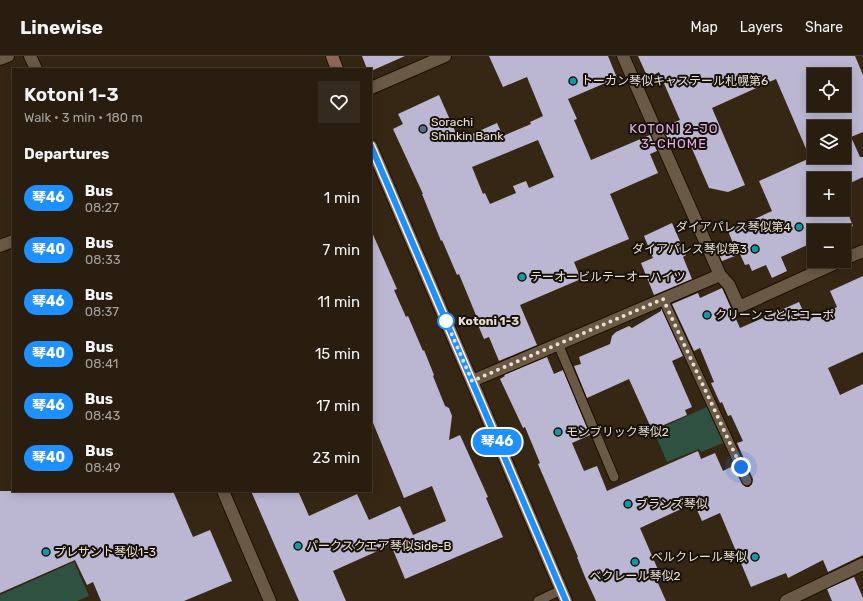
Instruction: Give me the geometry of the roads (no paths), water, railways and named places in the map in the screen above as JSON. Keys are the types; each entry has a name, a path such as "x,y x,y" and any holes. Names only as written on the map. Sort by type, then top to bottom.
{"main road":[{"path":"332,56 338,68"},
{"path":"372,148 564,596"}],"street":[{"path":"0,59 8,56"},
{"path":"30,56 36,68"},
{"path":"372,88 445,56"},
{"path":"623,56 720,275 729,285 739,307 825,268"},
{"path":"0,246 12,241"},
{"path":"851,256 863,251"},
{"path":"472,381 720,275"},
{"path":"223,492 270,601"},
{"path":"786,601 863,564"}],"lane":[{"path":"663,299 747,481"},
{"path":"558,344 614,477"},
{"path":"538,601 564,596"}],"place":[{"name":"トーカン琴似キャステール札幌第6","path":"573,81"},
{"name":"Sorachi Shinkin Bank","path":"423,129"},
{"name":"ダイアパレス琴似第4","path":"799,227"},
{"name":"ダイアパレス琴似第3","path":"755,249"},
{"name":"テーオービルテーオーハイツ","path":"522,277"},
{"name":"クリーンことにコーポ","path":"707,315"},
{"name":"Kotoni 1-3","path":"446,321"},
{"name":"モンブリック琴似2","path":"558,432"},
{"name":"ブランズ琴似","path":"628,504"},
{"name":"パークスクエア琴似Side-B","path":"298,546"},
{"name":"プレサント琴似1-3","path":"46,552"},
{"name":"ベルクレール琴似","path":"755,557"},
{"name":"ベクレール琴似2","path":"635,562"}],"district":[{"name":"KOTONI 2-JO 3-CHOME","path":"674,136"}]}
